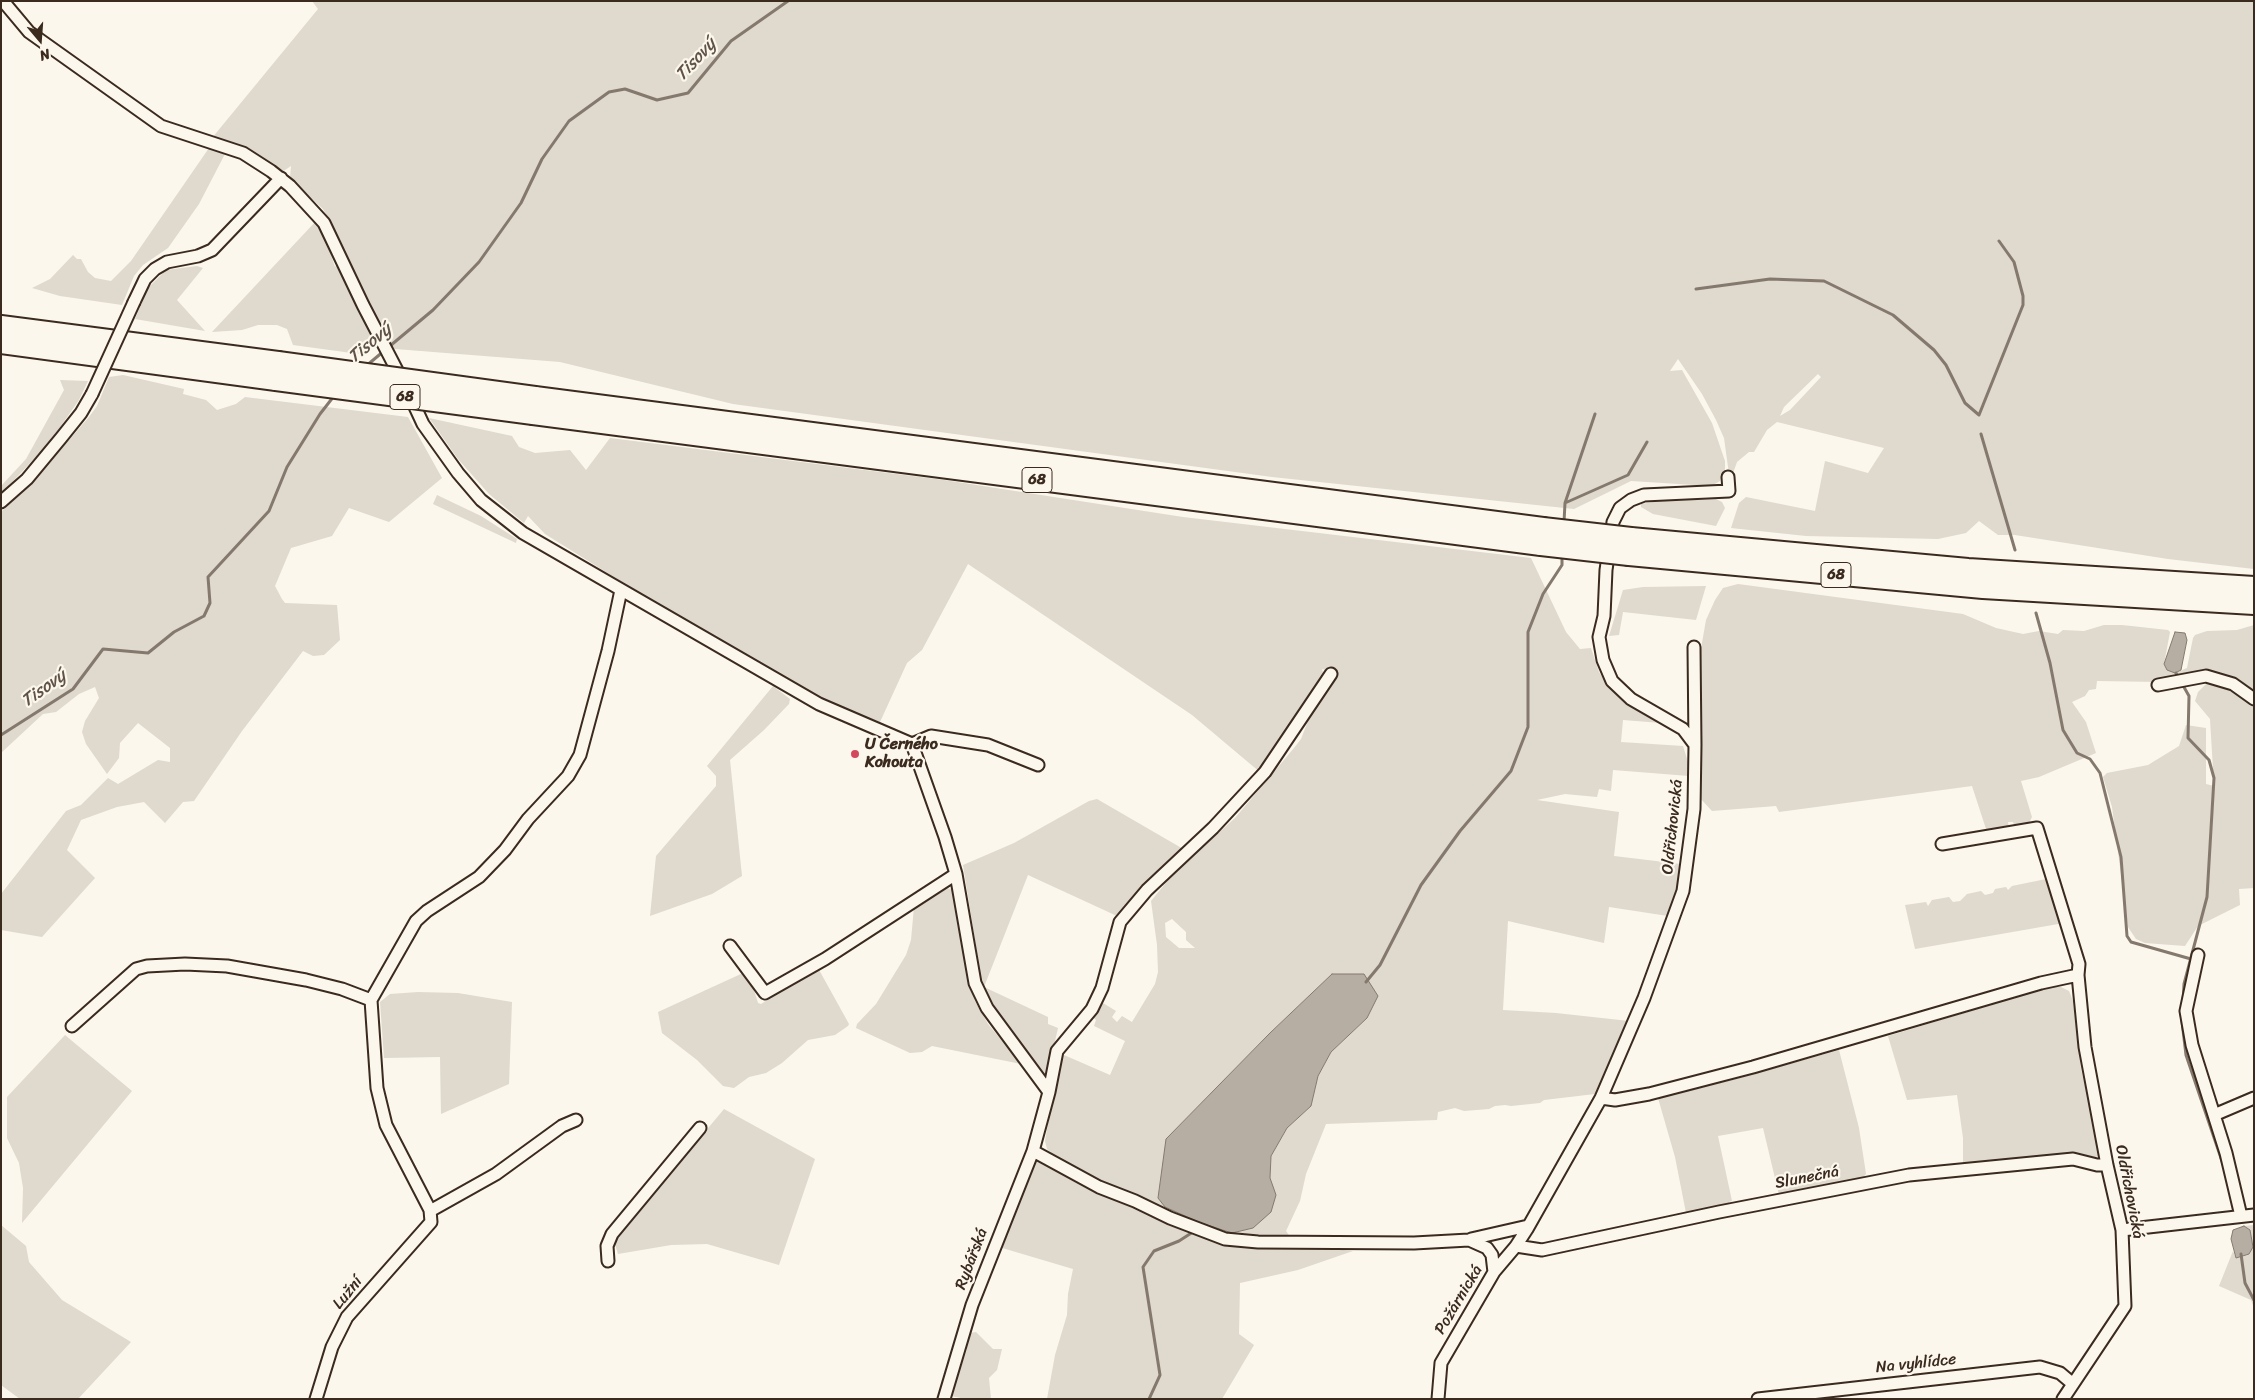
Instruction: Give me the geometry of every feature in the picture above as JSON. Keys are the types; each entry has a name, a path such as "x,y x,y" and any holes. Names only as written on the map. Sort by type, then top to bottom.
{"highway":[{"name":"68","path":"1,326 277,371 1542,536 1992,589 2254,604"},
{"name":"68","path":"1,343 277,371"},
{"name":"68","path":"1630,546 2254,587"}],"street":[{"path":"3,1 29,32 161,126 243,153 281,178 305,200 324,222 423,424 458,473 481,500 523,533 819,704 912,744 931,736 988,745 1038,765"},
{"path":"1,502 32,472 81,413 92,394 145,279 155,269 167,262 198,256 212,250 281,178"},
{"path":"1695,745 1683,729 1631,699 1612,682 1603,660 1599,637 1604,616 1609,539 1613,522 1620,508 1631,500 1644,495 1729,491 1728,477"},
{"path":"430,1217 386,1125 378,1088 371,1000 416,921 427,911 479,877 505,850 528,818 568,776 580,755 608,651 620,590"},
{"name":"Oldřichovická","path":"1528,1226 1601,1098 1644,998 1683,891 1694,809 1694,647"},
{"name":"Rybářská","path":"944,1399 972,1305 1039,1134 1057,1052 1092,1009 1102,988 1120,922 1148,890 1214,828 1265,772 1331,674"},
{"path":"2158,685 2206,676 2233,684 2254,699"},
{"path":"912,744 946,837 956,874 975,983 987,1008 1049,1092"},
{"name":"Oldřichovická","path":"1942,844 2037,828 2079,964 2078,975 2085,1047 2106,1165 2122,1230 2125,1306 2063,1399"},
{"path":"730,946 765,993 825,959 956,874"},
{"path":"2198,956 2186,1011 2192,1045 2226,1153 2241,1216"},
{"path":"72,1026 136,969 147,966 185,964 227,966 306,980 342,989 371,1000"},
{"path":"1601,1098 1615,1100 1649,1094 1753,1067 2041,983 2078,975"},
{"path":"2214,1115 2254,1098"},
{"name":"Lužní","path":"316,1399 332,1347 347,1317 430,1217 496,1174 562,1126 576,1120"},
{"path":"608,1261 607,1246 612,1234 700,1128"},
{"path":"1033,1151 1099,1187 1135,1201 1170,1218 1225,1239 1258,1242 1396,1243 1469,1240 1528,1226"},
{"name":"Slunečná","path":"1516,1246 1542,1250 1719,1212 1909,1175 2073,1158 2097,1165 2106,1165"},
{"path":"2122,1230 2254,1215"},
{"name":"Požárnická","path":"1438,1399 1442,1363 1494,1272 1516,1246 1528,1226"},
{"path":"1469,1240 1487,1248 1492,1255 1494,1272"},
{"name":"Na vyhlídce","path":"1758,1399 2040,1367 2060,1373 2073,1384"}],"shaded area":[{"path":"312,1 2254,1 2254,569 2168,559 2015,535 1998,535 1979,521 1966,533 1938,539 1806,536 1731,528 1739,503 1746,497 1815,511 1825,461 1868,473 1884,448 1777,422 1767,430 1754,452 1749,452 1737,462 1732,476 1729,474 1724,438 1716,420 1702,394 1678,359 1670,371 1682,370 1712,423 1725,461 1725,469 1720,481 1711,486 1631,481 1574,509 1272,477 733,404 560,362 370,347 359,354 293,345 287,329 277,325 258,325 242,330 212,332 316,221 324,234 335,267 346,253 323,209 290,178 291,166 282,172 255,155 212,138 318,9","holes":["1818,374 1821,377 1790,410 1780,416 1784,407"]},
{"path":"209,148 226,152 199,204 168,248 143,265 134,276 122,305 60,296 32,288 50,279 73,255 77,259 81,259 88,272 95,278 111,281 131,261"},
{"path":"197,266 203,268 177,300 205,331 135,319 148,288 166,270"},
{"path":"123,375 184,389 183,394 206,400 217,410 236,404 245,397 408,417 442,478 389,522 349,508 332,536 291,548 275,586 285,603 337,605 340,640 324,655 313,656 303,651 242,731 194,801 183,802 165,823 144,802 117,807 81,820 67,850 95,878 42,937 1,930 1,894 66,811 81,805 108,778 118,784 158,760 170,762 170,748 138,723 120,743 119,758 107,774 86,744 82,732 85,721 99,698 95,687 79,694 56,712 43,714 1,753 1,512 36,478 89,417 97,406 109,377"},
{"path":"60,380 88,381 79,400 49,443 1,494 1,486 26,459 64,390"},
{"path":"429,418 512,436 519,447 535,453 570,450 586,470 610,438 944,480 1183,517 1531,558 1566,632 1580,649 1591,648 1599,672 1609,687 1626,702 1661,723 1623,720 1621,742 1683,746 1689,765 1687,770 1689,776 1613,770 1611,791 1599,789 1597,797 1565,794 1537,800 1619,812 1614,856 1681,864 1677,891 1668,916 1609,907 1604,943 1508,921 1503,1010 1556,1013 1629,1021 1600,1089 1595,1094 1544,1100 1540,1103 1495,1106 1489,1109 1464,1111 1455,1108 1438,1112 1437,1120 1326,1124 1306,1174 1300,1201 1286,1231 1296,1245 1353,1251 1298,1270 1240,1283 1239,1334 1254,1345 1222,1399 1047,1399 1055,1355 1067,1315 1068,1294 1073,1269 999,1247 1036,1160 1082,1183 1083,1170 1077,1170 1054,1156 1047,1149 1045,1141 1059,1061 1064,1055 1110,1075 1125,1041 1094,1026 1096,1020 1093,1017 1103,1003 1116,1011 1112,1017 1117,1022 1122,1016 1132,1022 1155,984 1158,972 1157,945 1151,901 1173,874 1235,818 1294,748 1301,739 1308,721 1337,672 1322,669 1324,677 1261,773 1192,715 968,564 922,650 907,663 880,722 827,702 716,640 545,534 528,516 524,523 489,494 458,459","holes":["1172,919 1186,932 1186,940 1195,948 1179,948 1166,937 1165,923","1332,974 1367,1018 1331,1052 1318,1076 1311,1106 1287,1128 1271,1156 1270,1178 1253,1228 1232,1233 1201,1223 1165,1207 1158,1198 1167,1138 1270,1033"]},
{"path":"437,495 481,516 517,539 516,543 433,504"},
{"path":"1716,499 1722,502 1725,508 1716,526 1653,514 1641,507 1641,504 1660,501"},
{"path":"1738,584 1963,614 1996,628 2023,634 2039,631 2058,634 2063,630 2084,631 2104,625 2168,630 2170,632 2164,664 2167,670 2175,673 2187,668 2195,635 2207,631 2237,630 2254,625 2254,695 2232,679 2159,682 2097,681 2096,689 2089,690 2085,696 2072,702 2086,722 2096,753 2039,777 2021,781 2032,817 2028,825 2015,827 2013,822 2008,822 2009,828 1987,832 1972,786 1779,812 1776,806 1712,811 1699,797 1699,660 1706,620 1715,600 1723,588"},
{"path":"1706,586 1696,620 1623,612 1619,635 1609,636 1623,590 1643,587"},
{"path":"2175,632 2185,633 2187,640 2181,670 2175,673 2167,670 2164,664"},
{"path":"2208,682 2227,684 2254,702 2254,888 2239,889 2240,905 2198,926 2185,946 2145,943 2136,939 2128,927 2112,807 2103,777 2107,773 2148,765 2179,746 2186,725 2206,728 2206,784 2214,786 2210,719 2195,701 2198,692"},
{"path":"773,686 790,699 789,704 764,730 730,760 742,876 712,894 650,916 656,856 716,786 716,776 707,766"},
{"path":"1097,799 1185,850 1117,916 1028,875 984,987 1048,1017 1048,1024 1058,1028 1047,1076 1044,1075 988,1000 982,985 963,865 1014,843 1089,801"},
{"path":"2051,878 2064,923 1915,949 1905,905 1926,902 1928,906 1932,900 1949,897 1953,902 1960,901 1967,894 1981,891 1985,895 1993,893 1995,889 2006,887 2008,890 2012,886"},
{"path":"946,888 952,889 968,978 975,1001 988,1024 1021,1064 932,1046 922,1052 910,1053 856,1028 857,1024 876,1004 906,955 911,940 914,907"},
{"path":"818,968 849,1024 848,1026 835,1035 808,1040 782,1063 766,1073 749,1077 734,1088 723,1086 697,1060 662,1033 658,1012 743,973 753,987 758,1003 761,1004"},
{"path":"1332,974 1364,974 1378,996 1367,1018 1331,1052 1318,1076 1311,1106 1287,1128 1271,1156 1270,1178 1276,1195 1271,1212 1253,1228 1232,1233 1201,1223 1165,1207 1158,1198 1166,1139 1270,1033"},
{"path":"2049,987 2061,987 2069,991 2073,1001 2081,1069 2098,1140 2099,1156 2092,1158 2068,1153 1963,1164 1963,1138 1957,1095 1907,1100 1888,1036"},
{"path":"418,992 458,993 512,1002 509,1084 441,1114 440,1057 384,1058 380,1002 390,994"},
{"path":"65,1035 132,1091 22,1223 23,1188 19,1163 7,1138 7,1097"},
{"path":"1839,1050 1859,1128 1866,1174 1862,1179 1779,1195 1763,1128 1718,1136 1732,1201 1729,1202 1729,1205 1686,1213 1675,1157 1658,1098 1736,1079"},
{"path":"724,1109 815,1159 779,1265 707,1244 671,1245 618,1254 614,1241"},
{"path":"1,1225 26,1246 29,1262 62,1300 131,1342 78,1399 20,1399 1,1385"},
{"path":"2254,1225 2254,1308 2251,1300 2219,1286 2233,1251 2236,1258 2249,1254 2253,1247 2250,1230 2244,1226"},
{"path":"2244,1226 2250,1230 2253,1247 2249,1254 2236,1258 2231,1239 2233,1230"},
{"path":"976,1332 993,1349 1002,1349 997,1370 989,1378 991,1399 966,1399 951,1396 967,1349 970,1333"}],"waterway":[{"name":"Tisový","path":"366,366 433,310 479,262 521,203 542,159 569,121 609,92 625,89 657,100 688,93 731,41 788,1"},
{"path":"1696,289 1770,279 1824,281 1893,315 1934,350 1946,365 1965,403 1979,415 2023,305 2023,296 2014,262 1999,241"},
{"name":"Tisový","path":"1,735 73,689 103,649 148,653 174,632 204,616 210,603 208,577 269,511 287,467 320,414 334,396"},
{"path":"1565,503 1595,414"},
{"path":"1981,434 2015,550"},
{"path":"1564,522 1565,503 1628,475 1647,442"},
{"path":"1366,982 1380,965 1421,885 1460,831 1511,771 1528,727 1528,632 1543,594 1562,565 1562,554"},
{"path":"2036,613 2050,663 2063,730 2077,753 2090,759 2100,773 2121,857 2127,936 2131,942 2191,959"},
{"path":"2176,673 2189,696 2188,738 2209,760 2214,778 2207,897 2184,984 2183,1002"},
{"path":"2181,1013 2186,1055 2225,1170"},
{"path":"1149,1399 1160,1375 1143,1267 1154,1251 1179,1241 1196,1230"},
{"path":"2241,1254 2245,1283 2254,1300"}],"place":[{"name":"U Černého Kohouta","path":"855,754"}]}
